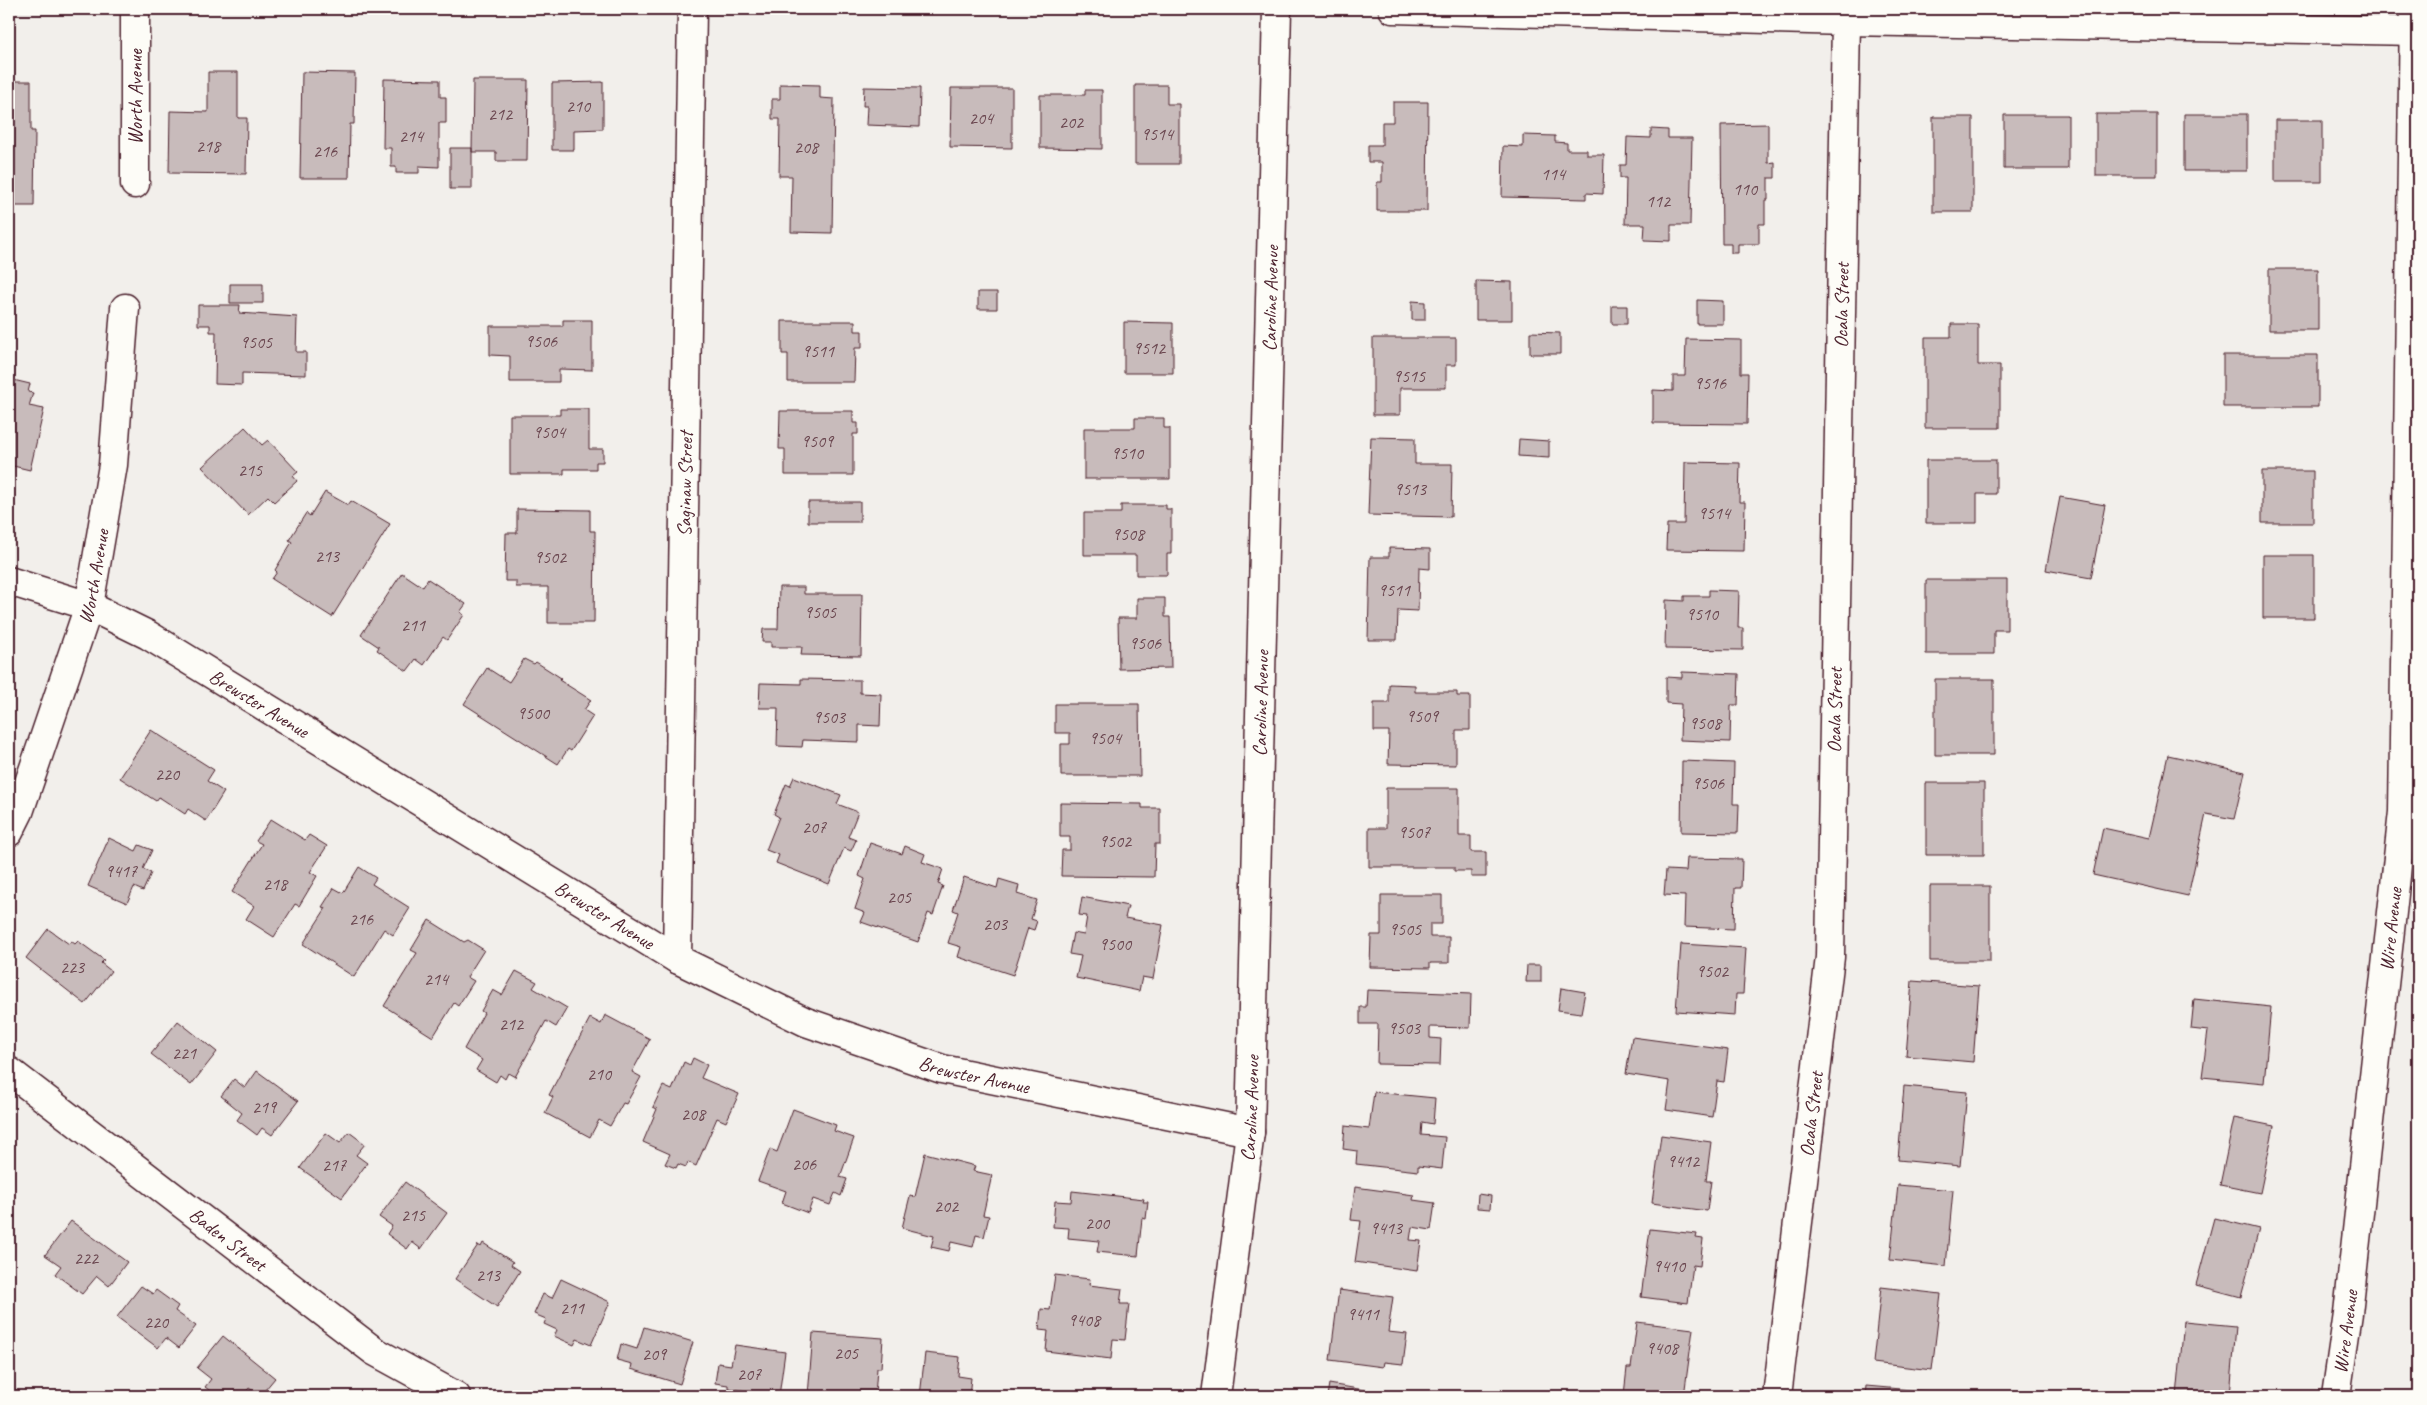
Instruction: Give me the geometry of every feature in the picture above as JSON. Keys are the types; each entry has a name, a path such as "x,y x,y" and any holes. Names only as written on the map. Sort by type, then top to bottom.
{"street":[{"name":"Worth Avenue","path":"135,9 135,184"},
{"name":"Saginaw Street","path":"677,960 692,9"},
{"name":"Caroline Avenue","path":"1216,1396 1250,1132 1277,9"},
{"path":"1393,9 1846,21 2415,23"},
{"name":"Ocala Street","path":"1777,1396 1830,957 1846,21"},
{"name":"Wire Avenue","path":"2336,1396 2349,1304 2402,812 2415,23"},
{"name":"Worth Avenue","path":"9,832 19,812 89,606 113,465 125,308"},
{"name":"Brewster Avenue","path":"9,581 89,606 148,635 677,960 806,1022 942,1069 1250,1132"},
{"name":"Baden Street","path":"9,1070 374,1351 456,1396"}],"building":[{"path":"208,72 238,72 238,118 247,118 246,174 169,173 170,111 208,112"},
{"path":"302,72 355,73 354,124 350,124 349,178 300,178"},
{"path":"384,79 440,80 440,97 446,97 446,123 439,123 439,167 419,166 419,173 396,173 396,167 391,167 391,148 383,148"},
{"path":"473,80 528,80 527,161 496,161 496,152 472,152"},
{"path":"9,81 31,81 31,131 35,131 34,206 9,206"},
{"path":"603,82 603,129 574,130 574,150 552,150 552,83"},
{"path":"780,84 820,85 820,98 834,99 832,233 791,232 792,176 779,176 780,119 772,119 772,99 780,99"},
{"path":"1135,85 1167,85 1167,104 1179,104 1179,164 1135,164"},
{"path":"864,87 920,88 919,127 866,125 867,106 863,106"},
{"path":"951,88 1012,88 1012,148 950,147"},
{"path":"1085,90 1102,90 1102,149 1040,148 1040,95 1085,95"},
{"path":"1393,102 1428,102 1427,211 1377,211 1377,182 1382,182 1382,162 1368,162 1368,145 1382,145 1382,122 1393,122"},
{"path":"2096,114 2157,114 2157,176 2096,176"},
{"path":"2184,114 2247,114 2247,171 2184,171"},
{"path":"2004,115 2068,115 2068,169 2004,169"},
{"path":"1933,117 1973,117 1973,212 1933,212"},
{"path":"2275,120 2322,120 2322,182 2275,182"},
{"path":"1768,124 1768,163 1775,162 1775,178 1768,178 1768,200 1765,200 1765,224 1759,224 1759,244 1738,244 1738,253 1731,253 1731,244 1722,244 1721,125"},
{"path":"1651,129 1668,130 1668,138 1692,138 1690,225 1671,225 1671,241 1644,240 1645,224 1625,224 1626,178 1620,178 1620,165 1626,165 1627,137 1651,138"},
{"path":"1523,135 1555,136 1555,142 1567,143 1567,150 1587,150 1587,155 1604,155 1603,194 1586,193 1586,199 1502,197 1503,146 1523,147"},
{"path":"450,148 472,148 472,189 450,189"},
{"path":"2269,269 2318,269 2318,330 2269,330"},
{"path":"1476,281 1512,282 1512,320 1476,320"},
{"path":"230,284 263,284 263,303 230,303"},
{"path":"978,292 997,292 997,309 978,309"},
{"path":"1697,300 1723,301 1723,324 1697,324"},
{"path":"1412,301 1425,302 1425,320 1412,320"},
{"path":"198,305 240,305 239,313 297,317 296,352 306,352 306,375 242,373 242,385 215,384 216,332 210,332 210,325 198,325"},
{"path":"1612,306 1627,306 1627,324 1612,324"},
{"path":"563,320 592,320 592,370 559,369 559,382 510,382 510,356 490,355 490,326 563,326"},
{"path":"782,321 855,321 855,331 862,331 862,348 855,348 854,382 788,382 788,354 782,354"},
{"path":"1124,322 1173,323 1173,373 1124,373"},
{"path":"1951,324 1978,324 1978,365 2000,365 2000,428 1925,428 1925,337 1951,337"},
{"path":"1530,332 1560,333 1560,354 1530,354"},
{"path":"1373,338 1456,338 1456,365 1446,365 1446,388 1400,388 1400,415 1373,415"},
{"path":"1686,339 1741,340 1741,373 1748,373 1747,424 1653,423 1653,390 1673,391 1673,376 1685,376"},
{"path":"2223,355 2318,355 2318,407 2223,407"},
{"path":"9,379 30,384 28,392 33,393 29,406 44,409 30,470 9,465"},
{"path":"560,409 589,409 589,449 603,449 603,462 596,462 596,469 564,469 564,474 510,474 510,415 560,415"},
{"path":"780,411 853,411 853,423 858,423 858,434 853,434 853,475 785,475 785,449 779,449"},
{"path":"1135,418 1164,418 1164,428 1170,428 1170,479 1084,479 1084,428 1135,428"},
{"path":"245,427 262,445 268,440 298,472 293,476 297,481 274,502 268,496 248,515 202,467"},
{"path":"1371,437 1415,438 1415,464 1452,464 1451,517 1368,515"},
{"path":"1519,439 1549,441 1549,458 1518,456"},
{"path":"1926,460 1996,460 1996,494 1977,494 1977,523 1926,523"},
{"path":"1685,462 1740,463 1739,502 1745,502 1744,551 1666,550 1667,524 1684,524"},
{"path":"2262,471 2313,471 2313,523 2262,523"},
{"path":"325,492 348,505 351,501 390,524 332,617 272,579 277,572 275,570 292,542 289,540 306,513 310,516"},
{"path":"2060,497 2105,505 2091,578 2046,570"},
{"path":"808,502 860,502 860,522 808,522"},
{"path":"1121,505 1166,505 1166,509 1171,509 1171,554 1167,554 1167,575 1136,575 1136,555 1084,555 1084,513 1121,513"},
{"path":"517,509 590,510 590,531 595,531 594,623 548,623 548,587 516,587 516,581 505,581 506,533 517,533"},
{"path":"1389,548 1430,549 1430,569 1419,568 1418,611 1398,610 1397,640 1368,640 1370,557 1389,557"},
{"path":"2263,555 2314,555 2314,618 2263,618"},
{"path":"402,573 423,587 428,579 466,604 460,612 464,615 447,640 443,637 424,665 416,659 407,671 377,650 379,647 361,635"},
{"path":"1926,580 2007,580 2007,630 1994,630 1994,654 1926,654"},
{"path":"779,587 804,587 804,594 862,594 861,656 801,655 802,647 771,647 771,642 762,642 763,629 778,629"},
{"path":"1709,590 1739,591 1738,628 1743,628 1743,650 1665,649 1666,600 1684,601 1684,596 1709,596"},
{"path":"1137,598 1165,598 1165,617 1170,617 1171,668 1119,669 1118,618 1137,618"},
{"path":"524,659 534,664 536,662 561,678 559,680 591,700 584,710 593,716 571,751 568,749 558,764 464,704 487,668 509,682"},
{"path":"1682,672 1739,674 1738,705 1731,705 1730,742 1680,740 1681,704 1666,703 1666,677 1682,678"},
{"path":"801,679 860,680 860,693 881,694 880,726 859,725 859,742 803,740 802,747 777,746 778,708 759,708 760,683 801,684"},
{"path":"1935,679 1994,679 1994,755 1935,755"},
{"path":"1389,684 1415,685 1415,692 1457,692 1457,696 1470,696 1470,730 1456,730 1456,765 1388,764 1389,731 1374,731 1374,703 1389,703"},
{"path":"1055,704 1139,704 1140,776 1061,776 1061,744 1070,744 1070,733 1055,733"},
{"path":"151,730 214,770 207,781 224,792 206,821 188,809 185,814 159,797 156,801 120,778"},
{"path":"2168,755 2245,772 2234,819 2206,814 2188,896 2093,875 2103,828 2149,838"},
{"path":"1682,761 1734,763 1733,804 1739,804 1738,833 1681,832"},
{"path":"794,777 841,795 837,804 858,812 848,837 856,840 851,851 844,848 829,884 776,863 779,855 766,850 779,817 774,814 786,784 790,786"},
{"path":"1926,783 1984,783 1984,855 1926,855"},
{"path":"1386,788 1459,788 1459,836 1471,836 1471,852 1486,852 1486,877 1471,877 1471,871 1454,871 1454,867 1369,867 1369,828 1386,828"},
{"path":"1060,803 1142,804 1142,808 1160,808 1160,844 1155,844 1154,877 1061,876 1062,850 1070,850 1070,837 1060,837"},
{"path":"271,819 305,840 309,835 327,846 310,872 317,876 299,906 295,904 274,937 246,919 254,906 232,892 262,844 256,841"},
{"path":"109,838 136,851 139,845 152,850 143,869 151,873 143,891 134,887 127,903 88,886"},
{"path":"870,843 902,854 905,846 925,854 922,862 943,869 938,884 943,886 933,915 928,913 918,942 861,922 865,913 855,909 865,879 859,876"},
{"path":"1687,858 1742,859 1741,888 1735,888 1734,929 1684,927 1685,896 1664,895 1666,870 1686,871"},
{"path":"359,867 376,878 372,884 410,908 393,935 384,929 354,977 303,944 326,908 322,907 334,888 343,893"},
{"path":"964,877 997,888 999,879 1019,885 1017,894 1037,900 1031,919 1037,921 1034,930 1028,928 1013,975 958,957 961,947 948,943 958,912 953,910"},
{"path":"1930,886 1990,886 1990,961 1930,961"},
{"path":"1381,895 1442,895 1442,924 1430,924 1430,937 1449,937 1449,963 1430,963 1430,968 1370,967 1371,935 1381,935"},
{"path":"1082,897 1128,906 1125,918 1163,925 1153,979 1142,977 1139,991 1076,978 1081,956 1069,954 1073,933 1084,935 1087,916 1079,915"},
{"path":"429,920 464,942 468,940 484,950 467,977 474,981 458,1006 454,1003 433,1037 384,1006 417,953 411,950"},
{"path":"48,929 69,944 71,941 75,944 78,941 104,960 101,963 111,971 85,1004 26,958"},
{"path":"1681,944 1746,948 1743,994 1736,994 1735,1015 1676,1011"},
{"path":"1527,965 1541,965 1541,982 1526,982"},
{"path":"516,971 537,982 533,988 567,1008 556,1027 546,1021 515,1077 508,1073 505,1079 500,1075 496,1082 476,1070 482,1060 464,1049 484,1013 481,1011 493,990 502,995"},
{"path":"1912,981 1979,986 1973,1062 1906,1056"},
{"path":"1561,988 1585,992 1581,1013 1558,1010"},
{"path":"1367,990 1471,994 1470,1028 1430,1027 1430,1038 1441,1039 1440,1065 1377,1064 1378,1024 1360,1024 1360,1007 1366,1007"},
{"path":"2194,999 2271,1007 2264,1083 2202,1077 2208,1031 2191,1029"},
{"path":"605,1015 650,1039 632,1072 641,1077 626,1104 623,1103 610,1126 599,1120 590,1137 545,1113 553,1097 549,1095 590,1018 601,1024"},
{"path":"178,1021 217,1052 191,1085 151,1054"},
{"path":"1632,1037 1728,1050 1724,1082 1717,1081 1712,1117 1666,1110 1670,1081 1626,1074"},
{"path":"693,1058 707,1065 701,1078 739,1094 726,1122 717,1118 696,1166 688,1162 686,1167 678,1164 676,1168 665,1164 670,1154 643,1142 657,1109 653,1107 663,1086 672,1090 684,1062 690,1065"},
{"path":"257,1071 298,1101 272,1135 262,1128 257,1135 237,1120 242,1113 221,1096 234,1079 245,1088"},
{"path":"1904,1086 1967,1092 1960,1166 1898,1160"},
{"path":"1374,1092 1435,1098 1433,1124 1422,1122 1421,1135 1445,1137 1442,1169 1418,1166 1418,1171 1356,1164 1357,1151 1343,1149 1345,1126 1369,1129"},
{"path":"793,1109 836,1125 834,1131 854,1138 840,1177 847,1179 841,1196 835,1193 830,1205 813,1199 808,1213 782,1203 786,1191 758,1181 770,1149 777,1152"},
{"path":"2234,1118 2274,1126 2260,1193 2220,1185"},
{"path":"349,1132 365,1144 356,1155 367,1163 342,1198 300,1168 326,1133 340,1143"},
{"path":"1661,1135 1711,1142 1706,1181 1711,1181 1707,1211 1652,1203"},
{"path":"925,1153 975,1166 973,1171 992,1175 983,1215 989,1216 984,1237 976,1235 973,1247 951,1242 949,1251 931,1247 934,1236 902,1228 910,1196 915,1197"},
{"path":"405,1182 447,1213 421,1249 412,1242 407,1249 387,1234 392,1226 379,1217"},
{"path":"1898,1185 1953,1190 1946,1266 1890,1260"},
{"path":"1355,1187 1414,1195 1413,1200 1435,1203 1431,1230 1412,1227 1410,1240 1421,1241 1417,1271 1355,1262 1361,1221 1351,1220"},
{"path":"1072,1191 1144,1199 1143,1202 1148,1202 1146,1219 1142,1218 1138,1256 1097,1252 1099,1241 1068,1238 1069,1228 1053,1227 1055,1201 1071,1202"},
{"path":"1478,1194 1491,1196 1490,1209 1477,1208"},
{"path":"2214,1218 2259,1229 2241,1297 2196,1285"},
{"path":"71,1221 127,1262 109,1286 97,1276 82,1294 55,1274 61,1266 45,1255"},
{"path":"1650,1229 1697,1234 1696,1238 1703,1239 1700,1266 1693,1265 1688,1303 1641,1297"},
{"path":"483,1243 513,1262 511,1265 520,1271 497,1307 455,1279 478,1245 481,1247"},
{"path":"1055,1275 1090,1279 1089,1285 1122,1289 1120,1304 1129,1304 1125,1340 1113,1339 1111,1359 1046,1351 1048,1331 1039,1330 1041,1309 1050,1310"},
{"path":"561,1279 610,1302 591,1345 577,1339 574,1345 554,1336 557,1330 544,1324 546,1319 534,1314 543,1294 552,1298"},
{"path":"141,1286 153,1294 156,1290 178,1306 175,1311 196,1326 179,1348 166,1338 158,1348 117,1317"},
{"path":"1881,1287 1941,1294 1932,1370 1873,1363"},
{"path":"1339,1290 1393,1297 1388,1332 1407,1334 1403,1364 1384,1362 1383,1367 1330,1360"},
{"path":"2184,1321 2236,1326 2230,1396 2177,1396"},
{"path":"1637,1322 1693,1329 1684,1396 1624,1395 1627,1368 1631,1368"},
{"path":"644,1327 693,1342 680,1384 631,1369 632,1364 617,1360 621,1344 637,1349"},
{"path":"813,1333 883,1338 881,1368 877,1368 875,1396 808,1396"},
{"path":"223,1336 275,1378 260,1396 249,1388 242,1396 217,1396 205,1387 211,1379 197,1368"},
{"path":"735,1345 785,1352 779,1396 728,1388 728,1385 715,1383 718,1363 731,1365"},
{"path":"925,1353 960,1357 958,1376 971,1378 969,1396 920,1396"},
{"path":"1329,1384 1382,1393 1381,1396 1327,1396"},
{"path":"1866,1386 1934,1392 1934,1396 1865,1396"}]}
